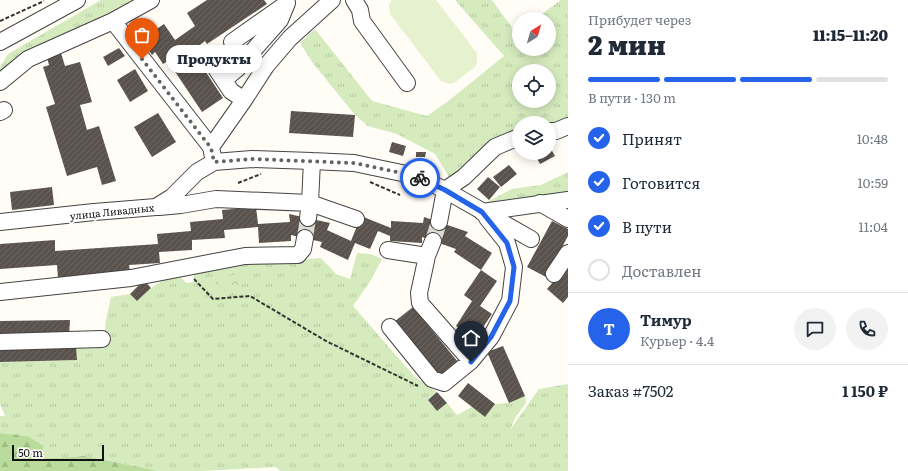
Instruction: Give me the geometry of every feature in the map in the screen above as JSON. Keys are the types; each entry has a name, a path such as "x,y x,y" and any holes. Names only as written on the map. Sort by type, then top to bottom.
{"street":[{"path":"0,42 77,0"},
{"path":"0,82 28,60 113,21 151,0"},
{"path":"113,21 212,155 266,66 290,38 332,0"},
{"path":"354,0 360,10 362,21 407,83"},
{"path":"224,80 237,69 280,20 290,2"},
{"path":"232,42 290,2"},
{"path":"211,60 231,91 244,100"},
{"path":"556,130 568,126"},
{"path":"439,222 445,190 464,177 495,147 512,140"},
{"name":"улица Ливадных","path":"0,222 156,207 172,197 212,155 252,159 354,163 416,176 445,190 482,212 507,243 514,267 510,301 491,337 471,362 441,386"},
{"path":"309,211 312,161"},
{"path":"156,207 181,205 216,199 309,211 356,219"},
{"path":"482,212 568,200"},
{"path":"540,204 568,219"},
{"path":"482,212 531,239"},
{"path":"0,292 131,278 245,256 298,255 303,249 305,238"},
{"path":"388,250 430,248 419,293 420,303 471,362"},
{"path":"554,274 568,253"},
{"path":"390,327 441,386"},
{"path":"0,342 102,339"}],"path":[{"path":"0,21 45,0"},
{"path":"183,268 213,299 250,296 326,341 422,388 441,386"}],"green space":[{"path":"101,0 137,0 0,75 0,67 8,54"},
{"path":"392,0 436,0 477,53 477,63 475,67 454,83 450,84 441,81 390,14 389,5"},
{"path":"455,0 492,0 512,28 512,56 556,56 556,12 545,12 561,0 568,0 568,119 556,123 556,116 512,116 512,131 490,142 461,172 449,177 435,154 397,134 368,126 355,115 312,62 300,43 315,29 372,101 427,116 447,102 504,56"},
{"path":"568,172 568,193 502,203 487,202 512,189 541,185"},
{"path":"357,253 370,254 382,259 371,280 353,306 414,376 437,392 428,400 437,411 447,403 457,415 472,407 485,417 495,404 509,403 525,396 526,403 515,418 510,430 539,389 568,384 568,471 280,471 276,467 203,471 159,471 85,456 38,459 27,436 0,433 0,416 5,416 0,404 0,362 77,360 76,346 104,343 106,320 111,297 130,294 137,301 151,288 165,279 181,277 186,283 194,282 194,274 239,264 321,258 336,274 350,279"},
{"path":"239,274 241,289 217,292 215,278"},
{"path":"0,433 27,436 44,446 38,459 85,456 159,471 0,471"}],"building":[{"path":"207,0 264,0 267,4 207,44 205,41 192,51 223,98 202,112 168,61 163,64 155,52 152,55 142,39 164,24 175,40 195,26 187,13"},
{"path":"119,48 125,56 108,66 103,57"},
{"path":"60,50 65,66 80,62 92,102 80,105 87,130 99,126 116,181 102,185 97,167 67,176 46,107 55,104 43,67 49,65 46,54"},
{"path":"135,69 148,91 130,102 117,80"},
{"path":"291,111 355,115 353,137 289,133"},
{"path":"158,113 176,142 152,157 134,127"},
{"path":"392,142 406,146 403,156 389,152"},
{"path":"416,152 426,152 425,157 416,157"},
{"path":"538,160 548,160 540,164"},
{"path":"509,165 517,174 501,187 493,177"},
{"path":"488,177 500,187 489,200 477,189"},
{"path":"52,187 54,205 12,210 10,192"},
{"path":"256,207 258,224 290,222 289,214 330,223 327,230 351,241 361,216 391,228 391,221 423,223 424,217 468,232 465,236 492,253 481,270 454,252 456,249 422,237 422,243 390,241 390,236 378,231 370,249 355,243 348,260 320,247 322,242 291,235 291,241 259,243 258,227 224,230 225,238 192,240 192,250 159,252 160,263 129,265 130,272 58,278 57,265 0,269 0,244 55,240 55,251 158,244 157,234 191,231 190,222 223,219 222,210"},
{"path":"552,221 568,229 568,236 546,277 527,267"},
{"path":"568,265 568,297 563,303 547,289"},
{"path":"481,270 497,281 480,306 492,314 475,339 456,326 472,301 464,295"},
{"path":"144,280 151,288 137,301 130,294"},
{"path":"413,307 458,362 439,377 394,322"},
{"path":"70,320 69,336 0,337 0,321"},
{"path":"76,346 77,360 0,362 0,347"},
{"path":"503,346 525,396 509,403 487,352"},
{"path":"468,383 495,404 485,417 458,396"},
{"path":"437,392 447,403 437,411 428,400"}],"tunnel":[{"path":"305,238 308,218"},
{"path":"433,241 439,222"}],"way so far":[{"path":"142,59 211,148 214,162 252,159 354,163 420,178"}],"place":[{"name":"Продукты","path":"142,59"}],"route":[{"path":"420,178 445,190 482,212 507,243 514,267 510,301 491,337 471,362"}]}
